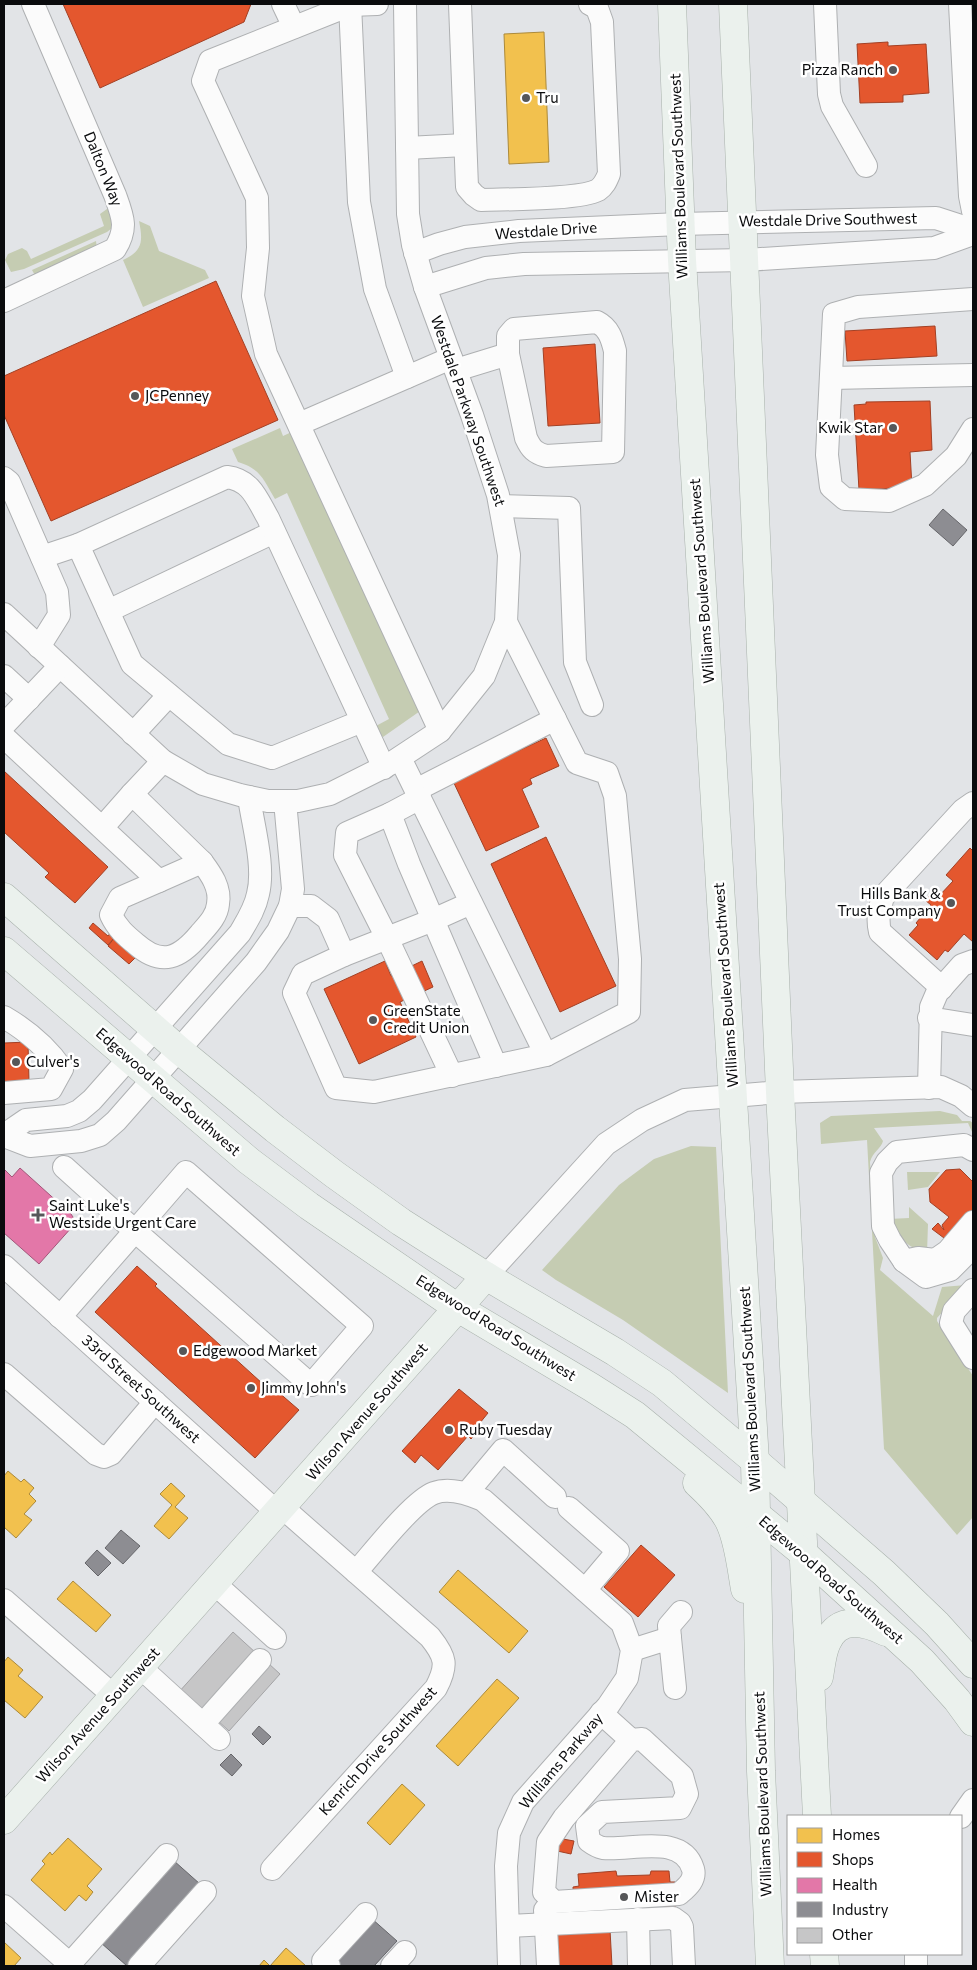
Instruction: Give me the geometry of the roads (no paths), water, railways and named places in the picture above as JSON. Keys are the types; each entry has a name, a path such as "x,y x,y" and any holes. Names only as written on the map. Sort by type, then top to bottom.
{"main road":[{"name":"Williams Boulevard Southwest","path":"672,4 682,260 756,1461 761,1771 770,1966"},
{"path":"733,4 746,260 780,1092 817,1815"},
{"path":"4,897 179,1050 275,1129 334,1174 400,1222 486,1276 615,1352 662,1384 756,1461 884,1573 937,1624 973,1664"},
{"name":"Edgewood Road Southwest","path":"4,951 249,1161 294,1195 458,1308 591,1386 635,1416 803,1553 895,1636 922,1661 957,1700 973,1722"},
{"name":"Wilson Avenue Southwest","path":"4,1820 486,1276"},
{"path":"635,1416 676,1461 712,1496 730,1522 738,1550 759,1657"},
{"path":"811,1708 827,1641 837,1629 853,1622 868,1624 895,1636"}],"street":[{"name":"Dalton Way","path":"6,293 115,249 123,236 124,225 115,195 33,4"},
{"path":"283,4 294,27"},
{"path":"350,4 359,202 375,289 407,377"},
{"path":"377,4 350,4 210,61 204,81 257,198 258,248 253,296 266,354 440,731"},
{"name":"Westdale Parkway Southwest","path":"4,614 163,760 203,784 268,801 298,801 330,794 392,762 440,731 484,676 506,622 509,555 501,506 415,253 408,214 405,4"},
{"path":"460,4 467,187 481,200 578,195 597,190 605,184 609,174 602,22 596,8 590,4"},
{"path":"825,4 829,94 832,106 866,166"},
{"path":"960,4 970,196 973,211"},
{"path":"407,148 465,145"},
{"name":"Westdale Drive Southwest","path":"680,224 936,218 973,230"},
{"name":"Westdale Drive","path":"415,253 465,237 519,231 680,224"},
{"name":"Westdale Drive Southwest","path":"682,260 746,260 934,248 973,234"},
{"name":"Westdale Drive","path":"425,287 486,268 515,265 682,260"},
{"path":"973,299 858,307 834,314 827,455 831,487 845,499 889,501 925,485 956,456 973,429"},
{"path":"597,322 602,325 611,336 615,351 613,452 546,456 537,454 531,448 526,438 508,354 508,336 514,329 597,322"},
{"path":"299,424 407,377 453,364 508,354"},
{"path":"831,378 973,375"},
{"path":"42,558 78,545 227,477 238,478 251,489 274,532 362,721 418,794 546,1055"},
{"path":"4,478 9,482 57,592 59,615 39,646"},
{"path":"501,506 569,508 574,662 592,704"},
{"path":"108,611 274,532"},
{"path":"78,545 132,664 228,744 272,758 362,721"},
{"path":"471,903 344,955 303,974 294,993 336,1088 374,1092 546,1055 629,1012 630,959 615,796 607,773 577,763 506,622"},
{"path":"4,725 60,666"},
{"path":"4,676 29,699"},
{"path":"133,734 169,695"},
{"path":"452,1076 387,938 345,855 347,834 390,814 418,794 555,719"},
{"path":"4,737 159,881"},
{"path":"102,828 163,760"},
{"path":"132,794 202,862 206,904 203,912 179,940 170,945 153,946 117,912 120,898 202,862"},
{"path":"4,1136 26,1120 67,1116 79,1111 92,1100 240,933 253,911 259,894 261,872 249,797"},
{"path":"4,1136 30,1146 81,1141 100,1135 116,1121 256,962 278,931 290,906 293,889 285,801"},
{"path":"942,988 880,932 877,920 879,908 883,897 963,810 973,802"},
{"path":"390,814 496,1066"},
{"path":"290,906 311,906 328,919 344,955"},
{"path":"929,1088 929,1018 931,1007 937,993 969,960"},
{"path":"4,1017 25,1030 50,1052 62,1069 51,1089 4,1093"},
{"path":"929,1018 973,1025"},
{"name":"Wilson Avenue Southwest","path":"486,1276 606,1144 642,1120 685,1100 780,1092 941,1087 961,1096 973,1106"},
{"path":"973,1150 964,1145 897,1152 887,1162 881,1173 883,1226 904,1261 926,1277 950,1270 973,1247"},
{"path":"60,1317 135,1231 186,1172 362,1326 311,1385 135,1231 64,1167"},
{"path":"904,1261 918,1258 935,1260 948,1251 973,1222"},
{"name":"33rd Street Southwest","path":"7,1275 60,1317 280,1510"},
{"path":"973,1290 954,1311 951,1323 973,1358"},
{"path":"4,1374 96,1454 104,1457 111,1454 155,1402"},
{"path":"467,1493 503,1450 618,1551 584,1590"},
{"path":"356,1572 417,1504 435,1492 463,1491 483,1500 622,1622 632,1650 670,1638"},
{"name":"Kenrich Drive Southwest","path":"272,1869 436,1688 444,1671 441,1651 430,1638 356,1572 280,1510"},
{"path":"215,1584 275,1638"},
{"path":"4,1600 114,1696"},
{"path":"675,1688 669,1626 682,1612"},
{"name":"Williams Parkway","path":"509,1966 506,1866 508,1833 523,1802 605,1710 627,1678 632,1650"},
{"path":"203,1724 260,1660"},
{"path":"140,1667 219,1739"},
{"path":"605,1710 631,1740"},
{"path":"544,1892 554,1902 679,1894 691,1884 694,1872 689,1858 670,1847 601,1848 589,1841 587,1826 602,1812 680,1808 687,1794 682,1776 642,1739 631,1740 564,1818 548,1842 544,1892 548,1966"},
{"path":"962,1816 973,1800"},
{"path":"962,1818 973,1827"},
{"path":"4,1906 70,1965 167,1855"},
{"path":"139,1966 205,1892"},
{"path":"329,1966 323,1961 366,1914"},
{"path":"508,1926 669,1917 680,1923 684,1966"},
{"path":"638,1919 640,1966"}],"place":[{"name":"Pizza Ranch","path":"893,70"},
{"name":"Tru","path":"526,98"},
{"name":"JCPenney","path":"135,396"},
{"name":"Kwik Star","path":"893,428"},
{"name":"Hills Bank & Trust Company","path":"951,903"},
{"name":"GreenState Credit Union","path":"373,1020"},
{"name":"Culver's","path":"16,1062"},
{"name":"Saint Luke's Westside Urgent Care","path":"38,1215"},
{"name":"Edgewood Market","path":"183,1351"},
{"name":"Jimmy John's","path":"251,1388"},
{"name":"Ruby Tuesday","path":"449,1430"},
{"name":"Mister","path":"624,1897"}]}
